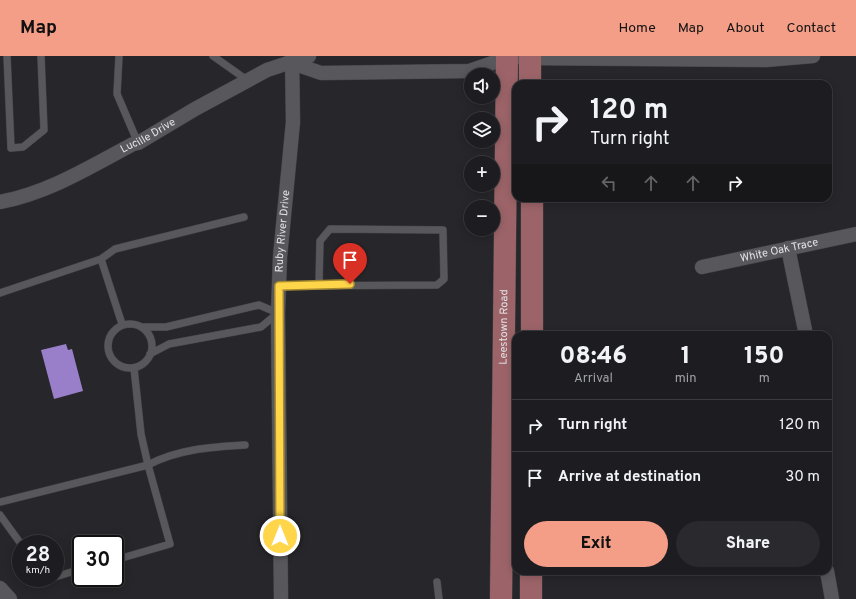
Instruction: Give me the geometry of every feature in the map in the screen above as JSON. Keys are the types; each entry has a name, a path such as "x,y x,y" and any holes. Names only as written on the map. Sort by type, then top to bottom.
{"main road":[{"name":"Leestown Road","path":"501,599 504,57"},
{"path":"530,57 530,80"},
{"path":"532,202 532,331"},
{"path":"531,575 531,599"}],"street":[{"name":"Lucille Drive","path":"0,202 14,199 64,181 133,144 138,143 247,80 292,59 309,56"},
{"path":"292,59 321,72 469,71 504,57 766,60 813,56"},
{"name":"Ruby River Drive","path":"281,599 278,313 280,257 293,122 292,59"},
{"name":"White Oak Trace","path":"702,267 856,234"},
{"path":"788,248 805,331"},
{"path":"829,575 832,599"},
{"path":"0,588 10,599"}],"lane":[{"path":"7,56 11,148 23,148 44,130 41,56"},
{"path":"119,56 117,94 138,143"},
{"path":"213,56 247,80"},
{"path":"0,293 101,259 115,249 244,217"},
{"path":"279,286 319,284 437,285 444,279 443,230 330,229 320,241 319,284"},
{"path":"101,259 122,324"},
{"path":"142,327 166,327 259,306 278,313"},
{"path":"150,354 151,339 142,327 136,324 122,324 111,333 107,348 113,361 119,366 134,368 141,365 150,354 169,344 261,327 278,313"},
{"path":"124,557 170,544 141,434 134,368"},
{"path":"0,502 148,465 159,460 202,448 245,445"},
{"path":"0,515 14,535"},
{"path":"437,582 440,599"}],"building":[{"path":"66,344 68,350 72,349 83,391 54,399 41,350"}],"route":[{"path":"280,536 279,286 350,284"}]}
